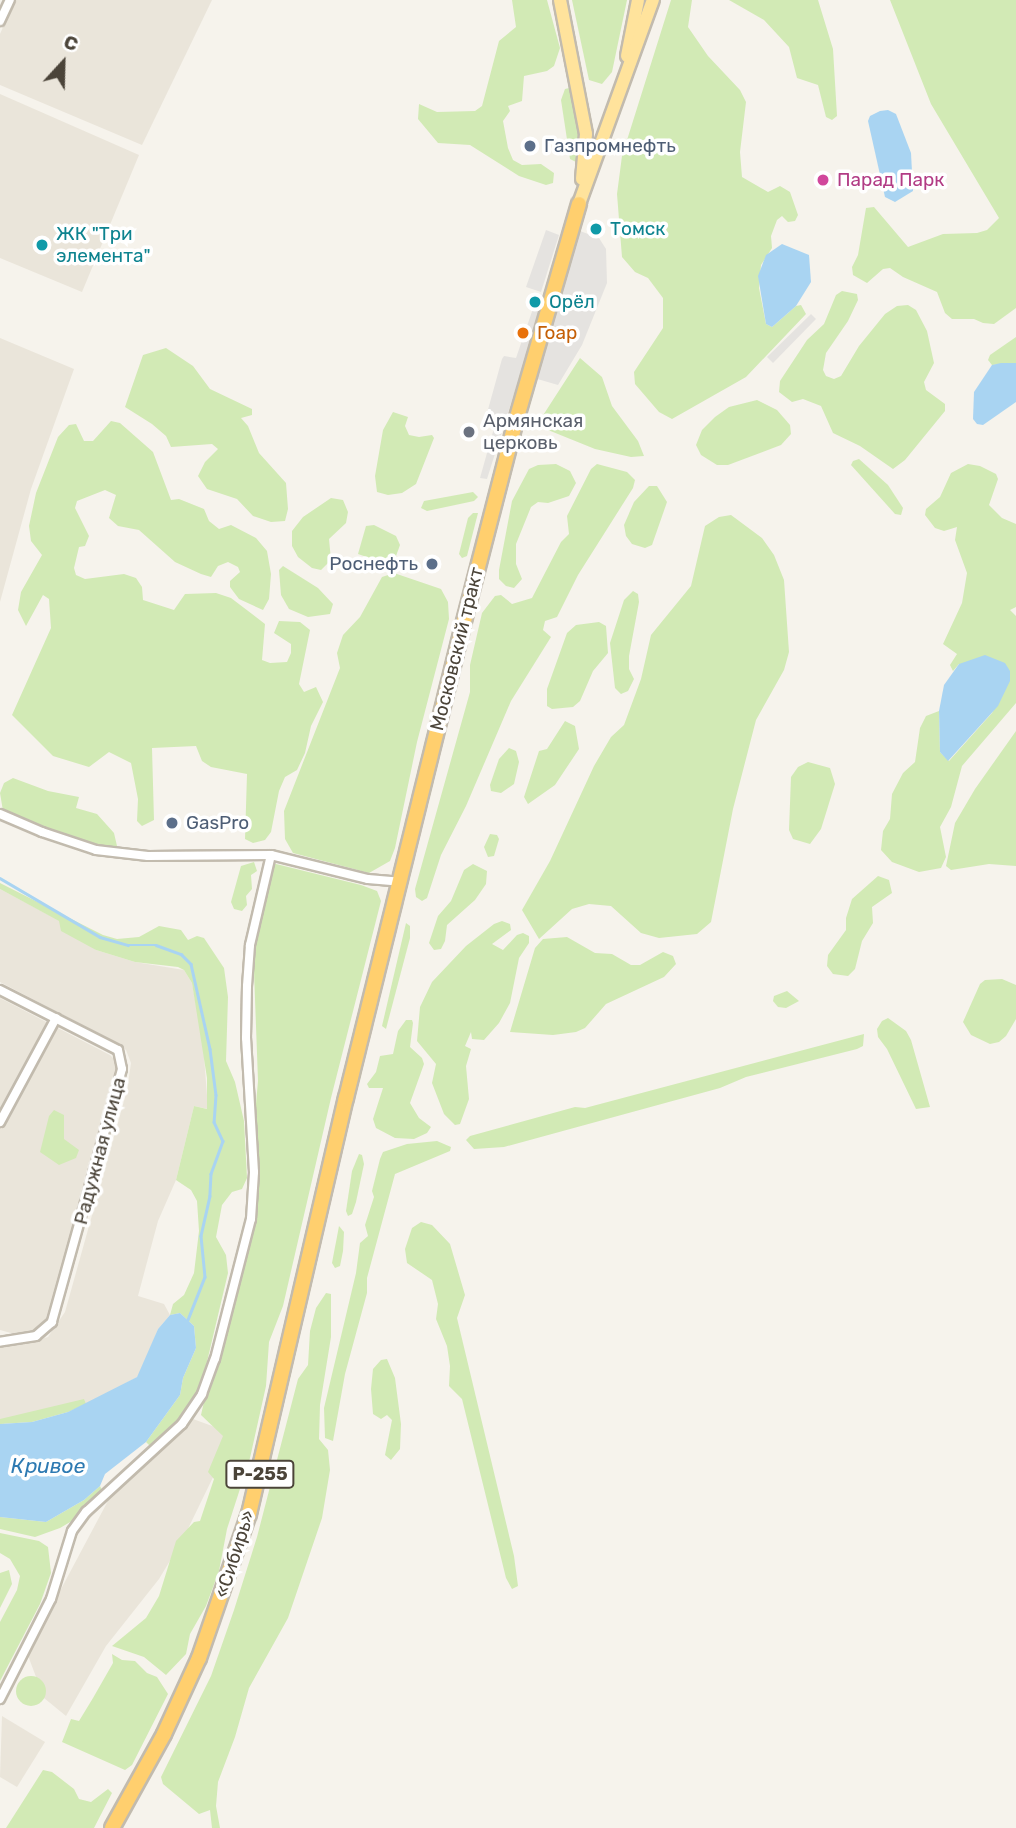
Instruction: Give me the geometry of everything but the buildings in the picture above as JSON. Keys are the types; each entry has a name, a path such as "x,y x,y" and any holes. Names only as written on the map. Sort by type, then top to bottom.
{"highway":[{"name":"Московский тракт","path":"346,1098 513,430 579,204"},
{"name":"«Сибирь»","path":"112,1828 164,1734 199,1658 249,1514 346,1098"}],"main road":[{"path":"560,0 586,134 579,204"},
{"path":"621,84 638,0"},
{"path":"579,204 653,0"}],"street":[{"path":"0,21 10,0"},
{"path":"0,814 42,832 96,850 148,856 271,855 368,879 400,882"},
{"path":"0,1699 51,1599 72,1531 86,1512 182,1424 202,1394 215,1359 251,1219 254,1172 246,1038 247,986 250,945 271,855"},
{"name":"Радужная улица","path":"0,990 118,1050 122,1069 55,1315 49,1328 36,1336 0,1342"},
{"path":"0,1122 56,1018"}],"shaded area":[{"path":"15,0 212,0 142,145 0,85 0,34"},
{"path":"0,94 139,155 82,292 0,258"},
{"path":"546,230 559,235 541,292 526,287"},
{"path":"580,231 599,238 606,249 607,283 582,345 558,385 534,378"},
{"path":"537,297 544,299 487,479 480,478 494,428 484,424 502,359 504,356 516,358"},
{"path":"811,314 816,319 773,363 767,357"},
{"path":"0,338 74,369 31,489 0,602"},
{"path":"0,889 60,921 96,950 135,962 184,970 192,983 203,1043 208,1109 194,1106 176,1180 158,1221 138,1296 164,1304 170,1315 158,1329 142,1370 137,1377 68,1412 0,1424 0,1345 24,1344 48,1337 65,1312 127,1090 131,1063 126,1050 117,1043 0,982"},
{"path":"0,998 110,1055 117,1062 54,1308 49,1319 36,1333 22,1336 0,1330"},
{"path":"193,1419 234,1434 183,1539 159,1579 106,1646 66,1716 44,1698 27,1653 110,1497"},
{"path":"2,1716 45,1742 17,1787 0,1777"}],"green space":[{"path":"512,0 547,0 560,48 554,66 547,71 524,76 522,101 508,106 510,111 503,121 513,160 522,165 541,164 554,173 553,183 546,185 519,176 470,145 438,143 418,119 419,104 437,112 475,111 482,106 499,41 516,27"},
{"path":"572,0 627,0 612,72 602,84 589,80"},
{"path":"671,0 692,0 688,27 708,56 740,90 746,102 740,152 742,177 768,192 780,186 790,192 798,215 795,221 788,222 782,216 777,220 771,236 772,248 761,265 759,288 766,324 772,327 796,306 801,305 806,314 746,377 672,419 659,412 635,384 634,372 663,328 663,298 648,278 635,272 622,257 617,194 622,156"},
{"path":"729,0 818,0 833,49 837,116 832,120 826,117 818,85 797,78 789,47 764,20"},
{"path":"890,0 1016,0 1016,308 994,324 974,319 952,319 945,313 937,292 903,277 890,268 883,269 867,283 853,275 852,267 858,255 866,208 874,207 908,247 943,234 987,230 999,218 931,104"},
{"path":"569,88 581,129 578,163 570,159 561,100 565,89"},
{"path":"842,291 857,294 858,300 848,321 826,353 823,370 826,376 834,379 841,376 859,346 885,314 897,306 908,305 916,310 927,331 934,363 924,382 926,390 945,404 945,411 905,460 893,469 860,446 833,433 821,406 803,399 792,402 779,392 780,381 807,340 824,324 836,295"},
{"path":"1016,337 1016,363 992,365 988,360 990,355"},
{"path":"166,348 193,366 210,389 252,409 252,415 241,418 248,426 259,453 286,483 288,509 285,521 271,522 253,516 237,499 207,489 198,476 205,462 218,449 212,444 171,447 166,436 125,407 143,355"},
{"path":"580,358 602,377 612,406 638,441 644,456 631,457 595,449 548,430 540,420"},
{"path":"757,400 777,410 790,425 791,434 781,445 728,465 717,465 701,455 696,445 702,430 715,417 729,407"},
{"path":"393,412 408,417 405,426 409,435 432,435 434,438 416,484 402,493 388,495 377,492 375,476 383,430"},
{"path":"111,421 120,423 153,452 171,500 179,499 204,509 209,521 219,529 231,525 256,538 267,551 271,574 269,599 263,610 239,599 230,587 230,581 240,572 238,567 228,562 218,566 211,577 201,574 175,562 139,530 118,526 109,518 116,495 105,490 77,501 75,508 89,536 85,546 79,547 74,568 76,575 85,579 124,574 136,578 142,587 143,600 174,610 185,594 216,593 231,598 265,624 262,660 270,663 287,662 291,653 291,644 274,633 279,621 300,622 310,630 299,684 304,692 316,687 323,702 311,726 305,753 297,770 285,777 279,791 271,832 265,840 253,843 245,839 247,774 211,767 202,761 196,746 152,748 154,820 142,826 137,821 138,799 131,763 109,752 89,767 53,756 12,715 51,628 49,599 43,595 26,626 18,610 21,592 42,555 31,541 29,526 36,493 58,437 69,425 76,424 84,441 93,441"},
{"path":"859,459 888,485 903,508 901,515 895,514 851,465"},
{"path":"556,464 570,471 576,483 569,496 548,503 538,502 531,507 516,544 516,564 522,579 514,588 506,586 499,579 499,570 512,501 529,469 538,465"},
{"path":"597,464 627,472 635,480 633,488 578,575 557,617 545,621 543,630 551,637 511,701 466,806 441,855 427,898 422,901 416,897 415,889 470,692 470,665 482,613 495,596 501,595 512,604 532,598 561,542 569,534 567,516 591,469"},
{"path":"968,464 980,466 996,474 998,479 989,505 1002,518 1016,524 1016,607 1010,610 1016,616 1016,703 962,766 951,807 940,827 946,857 941,868 919,872 892,862 881,850 883,831 890,819 892,794 903,773 915,762 920,728 926,716 939,711 940,752 949,761 992,713 1002,696 959,664 953,671 950,665 957,654 943,644 962,603 967,573 955,540 957,527 944,531 935,528 925,515 926,509 940,497 951,473"},
{"path":"649,486 657,486 667,502 652,545 645,548 632,544 626,536 624,525 634,502"},
{"path":"473,492 478,497 474,501 427,511 421,508 424,501"},
{"path":"331,498 343,500 348,512 346,523 329,539 331,560 321,570 312,568 298,557 292,546 292,531 303,517"},
{"path":"473,513 478,513 467,556 462,558 459,554 468,518"},
{"path":"731,515 762,538 774,555 784,580 789,652 784,670 756,720 733,809 711,922 697,934 659,938 641,933 611,906 589,904 572,909 539,939 522,910 550,861 594,766 611,737 624,725 641,679 651,635 691,586 705,526 719,517"},
{"path":"374,525 396,536 400,545 396,556 387,564 358,554 366,526"},
{"path":"283,566 318,588 333,604 330,614 308,617 289,609 281,595 279,570"},
{"path":"394,573 441,589 448,602 449,619 417,742 395,848 390,861 369,873 293,853 285,839 284,811 340,668 337,653 343,635 360,617 382,577"},
{"path":"633,591 638,594 639,602 629,656 629,669 634,679 628,691 621,694 615,688 610,643 624,600"},
{"path":"599,622 606,626 608,653 593,671 580,701 573,707 552,709 547,706 547,689 567,633 576,625"},
{"path":"565,721 575,726 579,749 555,785 528,804 524,797 539,751 547,749"},
{"path":"1016,731 1016,866 989,864 951,870 946,866 955,823 975,789"},
{"path":"509,748 516,751 519,762 514,784 501,793 491,791 490,785 499,759"},
{"path":"808,762 830,768 835,784 821,829 810,844 793,839 789,830 791,777 798,767"},
{"path":"13,778 48,791 79,797 76,808 97,814 114,833 117,846 115,849 73,838 3,811 0,793 4,783"},
{"path":"490,834 497,835 499,839 494,856 488,857 484,847"},
{"path":"254,862 257,871 251,875 252,889 246,896 247,905 242,911 234,909 231,902 241,866"},
{"path":"272,863 361,885 377,891 381,901 331,1098 283,1306 269,1342 266,1386 250,1458 227,1529 219,1571 206,1606 190,1634 186,1654 166,1675 144,1657 112,1646 146,1618 159,1596 176,1541 194,1522 200,1521 214,1479 208,1472 223,1436 201,1415 257,1167 254,1126 258,1081 253,944 262,874 265,867"},
{"path":"473,864 487,871 486,884 475,900 447,925 441,949 434,950 429,943 438,916 451,901 464,870"},
{"path":"878,876 889,880 892,893 872,907 873,923 862,941 855,969 848,976 833,974 827,966 828,955 846,930 846,918 852,899"},
{"path":"0,883 103,935 117,939 139,937 159,926 181,930 188,940 197,936 204,938 224,968 228,997 226,1061 235,1082 244,1121 247,1178 242,1189 232,1192 222,1205 216,1237 226,1255 228,1273 206,1366 196,1393 180,1417 150,1446 146,1442 180,1395 183,1378 196,1348 194,1326 180,1313 170,1315 173,1304 184,1295 194,1273 199,1231 197,1201 191,1190 176,1180 194,1106 207,1109 207,1078 192,983 184,970 178,967 135,962 96,950 61,931 59,921 0,889"},
{"path":"502,921 510,924 511,930 492,944 503,950 517,935 523,933 529,936 529,943 519,958 510,1003 499,1023 484,1040 472,1039 471,1032 465,1046 471,1049 466,1066 469,1099 460,1124 455,1125 444,1114 432,1083 436,1064 417,1041 420,1007 432,982 466,946"},
{"path":"406,923 410,926 410,938 386,1029 382,1026"},
{"path":"567,937 595,953 612,954 631,965 640,965 663,952 673,956 676,964 664,977 606,1004 585,1028 576,1032 553,1035 510,1032 535,948 543,939"},
{"path":"1002,979 1016,985 1016,1019 1006,1036 999,1042 990,1044 971,1035 963,1022 980,984 985,980"},
{"path":"787,991 799,1001 786,1008 778,1007 773,1001 774,996"},
{"path":"888,1018 906,1031 911,1040 930,1107 916,1109 887,1049 878,1037 877,1029 882,1021"},
{"path":"406,1020 412,1020 413,1023 410,1047 422,1058 424,1064 410,1103 419,1118 431,1127 427,1133 414,1139 395,1138 376,1128 373,1119 383,1088 369,1088 367,1084 376,1072 380,1056 393,1054 398,1031"},
{"path":"864,1034 863,1046 857,1049 746,1077 720,1088 504,1147 474,1149 466,1140 470,1136 575,1107 585,1108"},
{"path":"54,1110 64,1115 64,1139 79,1150 76,1158 59,1165 40,1152 49,1116"},
{"path":"437,1141 451,1147 450,1151 395,1174 367,1278 367,1293 345,1374 333,1441 325,1438 324,1408 356,1273 360,1243 368,1236 365,1225 374,1197 372,1191 380,1159 383,1152 407,1144"},
{"path":"359,1154 362,1155 364,1164 356,1202 352,1214 348,1216 346,1211 352,1171"},
{"path":"421,1222 432,1225 450,1244 465,1295 457,1318 514,1556 518,1586 512,1589 506,1578 462,1399 449,1386 447,1346 436,1319 438,1304 432,1280 407,1263 405,1249 412,1228"},
{"path":"339,1226 344,1232 343,1251 340,1266 335,1268 332,1263"},
{"path":"326,1293 331,1294 331,1337 320,1405 319,1439 328,1450 330,1470 322,1518 288,1618 249,1688 218,1782 216,1806 220,1828 212,1828 210,1810 199,1814 163,1784 161,1777 211,1676 234,1610 257,1537 298,1379 308,1365 310,1331 316,1308"},
{"path":"387,1359 395,1378 401,1424 400,1449 391,1460 385,1455 392,1420 387,1415 381,1419 373,1414 371,1389 373,1369 381,1360"},
{"path":"84,1399 86,1404 68,1412 32,1422 0,1424 0,1419"},
{"path":"100,1486 103,1492 77,1518 60,1528 35,1537 0,1529 0,1517 46,1522 84,1500"},
{"path":"0,1533 39,1541 48,1547 51,1573 40,1604 0,1681 0,1622 17,1590 20,1576 10,1559 0,1553"},
{"path":"9,1570 12,1584 0,1608 0,1573"},
{"path":"112,1654 122,1660 135,1661 147,1673 157,1677 168,1694 132,1765 125,1770 62,1742 71,1719 79,1721 113,1663"},
{"path":"31,1676 37,1677 45,1685 45,1697 37,1705 31,1706 25,1705 17,1697 16,1691 17,1685 25,1677"},
{"path":"43,1770 52,1772 74,1789 79,1799 91,1802 108,1789 112,1793 94,1828 6,1828"}],"water":[{"path":"888,110 896,114 911,153 913,191 895,202 885,197 868,121 870,116"},
{"path":"782,244 809,255 811,282 796,306 772,327 766,324 758,276 766,255"},
{"path":"1016,363 1016,402 983,425 977,424 973,419 974,392 992,365"},
{"path":"985,655 1005,663 1010,671 1010,681 998,706 948,761 940,752 939,711 944,685 959,664"},
{"name":"Кривое","path":"180,1313 194,1326 196,1348 183,1378 180,1395 146,1442 105,1474 100,1486 84,1500 46,1522 0,1517 0,1424 32,1422 68,1412 137,1377 158,1329 170,1315"}],"waterway":[{"path":"0,878 100,937 128,945 156,945 181,954 191,964 210,1049 216,1095 214,1122 223,1141 211,1174 210,1196 201,1236 205,1277 188,1320"}],"place":[{"name":"Газпромнефть","path":"530,146"},
{"name":"Парад Парк","path":"823,180"},
{"name":"Томск","path":"596,229"},
{"name":"ЖК \"Три элемента\"","path":"42,245"},
{"name":"Орёл","path":"535,302"},
{"name":"Гоар","path":"523,333"},
{"name":"Армянская церковь","path":"469,432"},
{"name":"Роснефть","path":"432,564"},
{"name":"GasPro","path":"172,823"}]}
